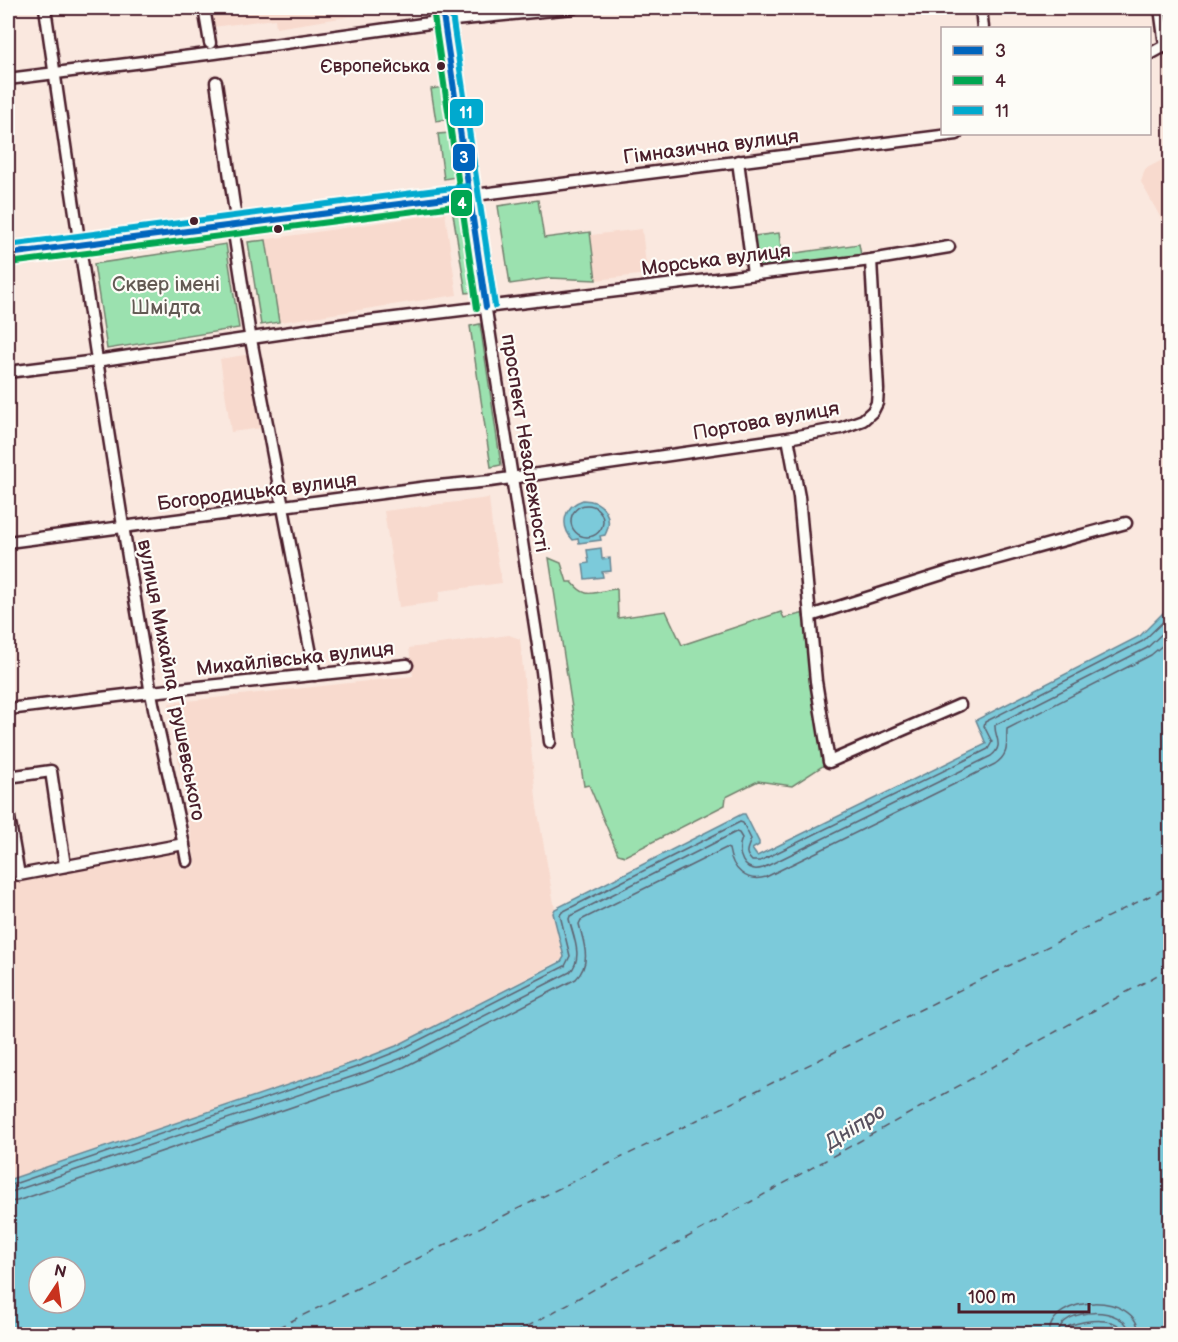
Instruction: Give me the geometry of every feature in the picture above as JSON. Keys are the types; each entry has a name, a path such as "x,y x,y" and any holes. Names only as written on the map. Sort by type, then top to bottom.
{"street":[{"name":"вулиця Михайла Грушевського","path":"45,8 96,361 151,692 187,861"},
{"path":"204,8 210,43"},
{"name":"проспект Незалежності","path":"442,8 511,478 542,671 550,742"},
{"path":"8,79 444,21 573,8"},
{"path":"981,8 983,27"},
{"path":"1151,53 1170,46 1164,38 1160,8"},
{"path":"216,82 250,338 315,675"},
{"name":"Гімназична вулиця","path":"8,254 949,135"},
{"path":"738,161 753,274"},
{"name":"Морська вулиця","path":"8,372 486,307 871,260 949,247"},
{"name":"Портова вулиця","path":"511,478 788,438 842,428 863,420 873,411 877,403 878,390 871,260"},
{"path":"788,438 799,497 816,681 829,762 960,705"},
{"name":"Богородицька вулиця","path":"8,542 511,478"},
{"path":"810,616 955,570 1126,523"},
{"name":"Михайлівська вулиця","path":"8,709 407,665"},
{"path":"8,777 51,771 65,866"},
{"path":"8,812 19,875 184,844"}],"shaded area":[{"path":"210,8 372,8 373,13 276,28 275,19 213,27"},
{"path":"1170,156 1170,235 1141,182 1145,169"},
{"path":"445,213 457,295 261,325 248,242"},
{"path":"642,229 647,274 596,280 591,235"},
{"path":"251,354 262,428 231,432 220,359"},
{"path":"489,498 502,583 440,591 438,602 399,607 384,511"},
{"path":"509,635 520,639 537,807 555,909 553,913 563,959 396,1046 8,1180 8,828 16,878 178,850 182,870 196,867 169,703 413,676 409,648"}],"green space":[{"path":"443,87 448,119 436,121 431,89"},
{"path":"450,133 456,177 444,179 438,134"},
{"path":"538,200 544,238 590,232 596,280 550,278 510,284 498,206"},
{"path":"462,213 474,292 466,293 453,214"},
{"path":"779,233 782,255 859,244 861,255 759,267 754,236"},
{"path":"266,240 279,322 261,325 248,242"},
{"name":"Сквер імені Шмідта","path":"226,244 239,328 107,349 94,264"},
{"path":"480,324 501,465 491,467 470,326"},
{"path":"549,558 561,563 567,582 572,582 583,592 617,589 618,618 666,611 682,645 781,612 784,618 810,612 829,762 792,786 758,781 726,797 725,805 625,856 618,854 589,785 584,786"}],"water":[{"path":"583,500 602,506 608,516 608,528 605,535 600,536 601,540 579,543 578,539 573,540 566,528 568,511"},
{"path":"601,548 602,559 610,558 611,571 602,572 603,577 585,579 583,564 589,563 587,550"},
{"name":"Дніпро","path":"1170,606 1170,1334 1121,1334 1105,1327 1093,1327 1065,1334 8,1334 8,1180 396,1046 561,962 564,957 553,913 555,909 742,814 745,814 759,842 759,845 752,849 757,856 986,744 976,720 1140,636"}],"ferry route":[{"path":"265,1334 1170,886"},
{"path":"514,1334 1170,968"}],"transit line":[{"name":"3","path":"442,8 486,307"},
{"name":"11","path":"451,8 495,306"},
{"name":"4","path":"433,9 477,308"},
{"name":"11","path":"8,245 468,186"},
{"name":"3","path":"8,254 469,195"},
{"name":"4","path":"9,263 470,204"}],"place":[{"name":"Європейська","path":"441,66"}]}
